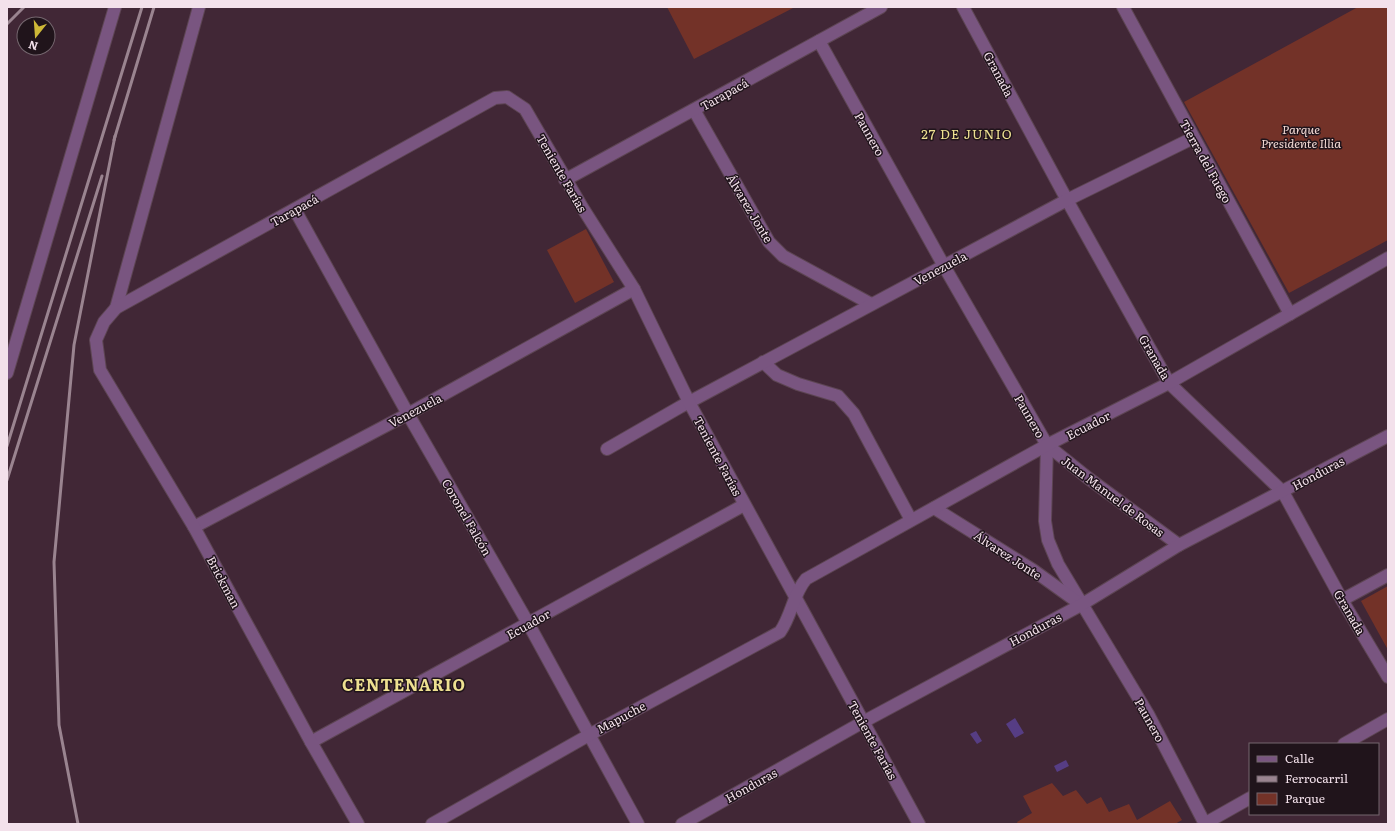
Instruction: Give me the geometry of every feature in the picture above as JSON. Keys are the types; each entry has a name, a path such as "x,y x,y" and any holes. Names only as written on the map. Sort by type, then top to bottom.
{"street":[{"path":"7,372 115,7"},
{"path":"116,308 199,7"},
{"name":"Tarapacá","path":"565,180 881,7"},
{"name":"Granada","path":"963,7 1067,200 1169,383 1283,492 1342,600 1388,677"},
{"name":"Tierra del Fuego","path":"1123,7 1290,314"},
{"name":"Paunero","path":"819,41 944,266 1047,446 1045,520 1048,540 1058,564 1148,714 1205,824"},
{"name":"Tarapacá","path":"96,340 104,322 116,308 495,98 507,97"},
{"name":"Teniente Farías","path":"507,97 525,109 565,180 634,289 689,402 919,824"},
{"name":"Álvarez Jonte","path":"694,110 769,242 782,256 872,304"},
{"name":"Venezuela","path":"607,449 689,402 1067,200 1193,138"},
{"name":"Coronel Falcón","path":"295,210 408,414 528,623 638,824"},
{"name":"Ecuador","path":"795,598 806,578 1047,446 1169,383 1388,258"},
{"name":"Venezuela","path":"194,527 408,414 634,289"},
{"name":"Brickman","path":"96,340 100,370 194,527 311,742 358,824"},
{"path":"763,362 777,375 798,384 838,396 846,403 854,414 911,520"},
{"name":"Honduras","path":"682,824 863,722 1081,604 1179,545 1388,436"},
{"name":"Juan Manuel de Rosas","path":"1047,446 1179,545"},
{"name":"Ecuador","path":"311,742 744,505"},
{"name":"Álvarez Jonte","path":"934,508 1033,570 1081,604"},
{"path":"1342,600 1388,575"},
{"name":"Mapuche","path":"432,824 589,735 780,632 786,623 795,598"},
{"path":"1346,743 1388,719"},
{"path":"1205,824 1249,799"}],"green space":[{"path":"667,7 795,7 694,59"},
{"name":"Parque Presidente Illia","path":"1358,7 1388,7 1388,240 1289,293 1184,102"},
{"path":"586,229 614,282 575,303 547,250"},
{"path":"1388,586 1388,650 1361,601"},
{"path":"1052,783 1063,796 1076,790 1087,804 1101,797 1109,812 1129,804 1137,820 1170,801 1182,820 1175,824 1018,824 1017,822 1032,813 1023,796"}],"shaded area":[{"path":"1015,718 1024,733 1015,738 1006,724"},
{"path":"976,731 982,741 977,744 970,734"},
{"path":"1066,760 1069,766 1057,772 1054,766"}],"railway":[{"path":"7,24 24,7"},
{"path":"7,446 142,7"},
{"path":"114,140 154,7"},
{"path":"78,824 59,725 54,562 74,345 115,136"},
{"path":"7,480 102,176"}],"district":[{"name":"27 DE JUNIO","path":"967,133"},
{"name":"CENTENARIO","path":"404,684"}]}
